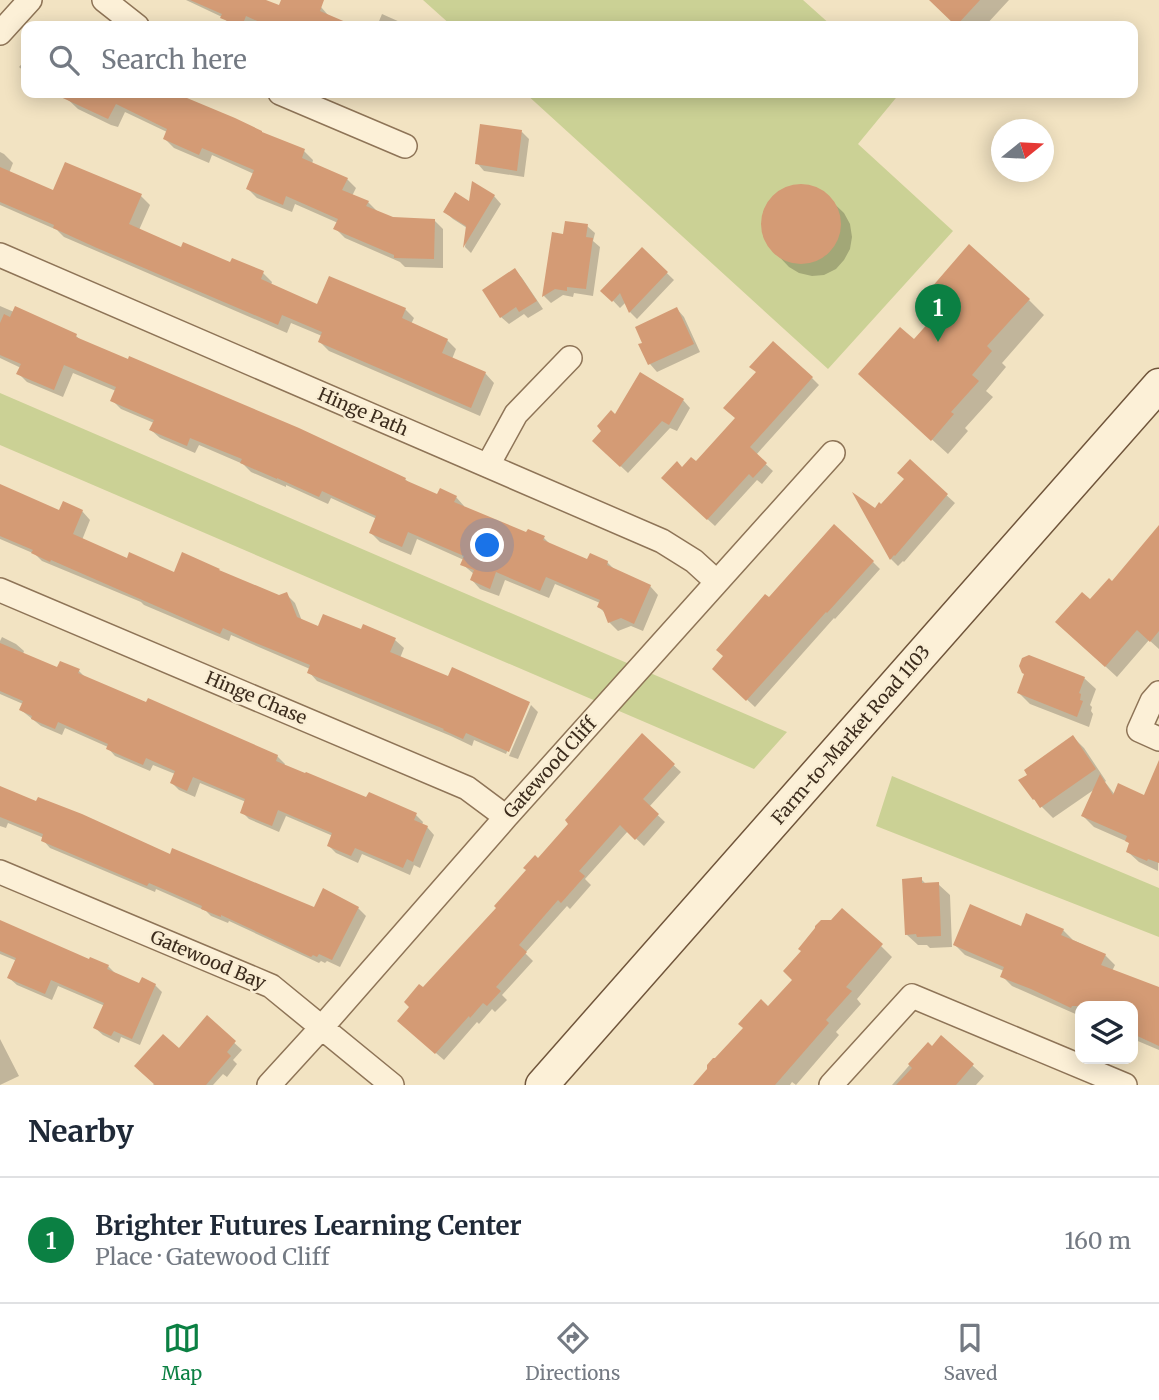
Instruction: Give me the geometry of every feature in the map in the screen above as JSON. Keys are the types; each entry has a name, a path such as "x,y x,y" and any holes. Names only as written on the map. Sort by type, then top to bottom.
{"main road":[{"name":"Farm-to-Market Road 1103","path":"542,1085 1159,384"}],"street":[{"path":"0,33 30,0"},
{"path":"104,0 131,21"},
{"path":"292,98 405,146"},
{"name":"Hinge Path","path":"0,255 662,541 694,561 717,582"},
{"path":"488,466 516,414 570,358"},
{"name":"Gatewood Cliff","path":"269,1085 833,453"},
{"name":"Hinge Chase","path":"0,590 467,788 506,817"},
{"path":"1149,734 1152,701 1159,693"},
{"name":"Gatewood Bay","path":"0,872 271,986 392,1085"},
{"path":"831,1085 912,996 1125,1085"}],"green space":[{"path":"423,0 803,0 826,21 446,21"},
{"path":"530,98 896,98 858,144 953,231 828,369"},
{"path":"0,393 787,732 754,769 0,445"},
{"path":"892,776 1159,888 1159,937 876,826"}],"building":[{"path":"190,0 266,0 279,5 281,0 324,0 320,11 343,21 257,21 246,16 244,21 228,21 220,18 222,14"},
{"path":"929,0 980,0 961,21 951,21"},
{"path":"63,98 187,98 235,118 305,149 302,158 348,178 342,190 369,201 366,206 393,217 435,219 434,259 394,258 394,255 333,229 338,219 286,196 283,205 246,189 254,170 202,148 199,155 163,139 167,129 116,104 108,119"},
{"path":"480,124 522,130 517,171 475,164"},
{"path":"65,162 142,194 129,224 181,247 183,242 230,262 232,258 264,271 261,279 317,304 329,276 406,308 402,318 448,339 442,353 486,372 471,408 318,342 322,332 282,315 278,325 97,248 53,228 54,225 0,202 0,167 53,190"},
{"path":"472,181 495,195 463,248 466,226 443,212 455,192 469,201"},
{"path":"793,184 809,184 830,195 841,216 841,232 830,253 809,264 793,264 779,258 767,246 761,232 761,216 767,202 779,190"},
{"path":"565,221 588,224 586,237 593,238 586,289 555,289 542,297 552,232 563,234"},
{"path":"969,244 1030,299 987,346 992,351 972,375 979,381 951,412 954,414 931,441 858,374 900,327 914,339 947,302 931,288"},
{"path":"642,247 668,272 629,313 620,293 612,302 600,291"},
{"path":"515,268 537,301 519,312 516,307 500,318 482,290"},
{"path":"15,306 77,334 76,337 128,359 129,356 299,428 437,494 440,488 457,496 454,502 526,532 528,529 545,536 543,540 587,559 590,553 608,561 607,565 651,585 634,624 621,618 608,623 603,610 597,607 600,600 546,577 540,591 496,572 490,589 470,580 474,570 460,565 464,556 408,532 402,547 369,533 376,516 322,491 319,497 240,463 242,459 190,438 187,446 149,430 154,420 110,401 116,387 64,365 54,390 16,374 21,364 0,355 0,323 4,314 10,317"},
{"path":"677,307 694,344 648,365 638,344 642,343 635,327"},
{"path":"773,341 813,377 750,447 767,463 753,478 749,474 707,520 661,478 677,461 682,467 691,457 696,461 735,418 723,408 756,372 749,367"},
{"path":"640,372 684,399 669,425 662,421 620,467 592,441 601,431 597,426 611,410 615,414"},
{"path":"910,459 948,494 890,560 852,492 875,508 904,479 897,473"},
{"path":"0,484 59,510 63,501 83,510 73,534 127,558 129,552 174,572 182,552 279,595 287,592 297,617 318,626 323,614 361,629 363,624 396,638 390,652 448,676 452,667 530,702 509,752 466,733 463,739 307,673 310,665 223,628 220,634 31,553 33,550 0,536"},
{"path":"834,524 874,561 746,701 712,669 723,656 716,650 765,594 769,597"},
{"path":"1159,525 1159,631 1150,642 1137,630 1105,667 1055,622 1082,592 1090,599 1109,578 1112,581"},
{"path":"0,643 57,667 60,661 80,669 78,673 146,702 148,698 278,755 276,761 366,797 369,792 417,813 414,820 428,826 413,862 407,859 403,868 355,848 351,856 327,846 332,833 278,810 272,826 240,813 245,799 193,777 187,791 170,783 175,771 146,758 143,765 106,749 108,744 58,722 55,729 31,719 32,716 19,710 23,701 0,691"},
{"path":"1029,655 1085,677 1079,693 1080,700 1083,701 1077,717 1017,693 1024,674 1019,666 1022,658"},
{"path":"642,733 675,764 643,799 659,814 635,840 620,825 579,871 585,876 561,903 558,900 519,945 527,952 496,987 501,991 487,1006 483,1003 470,1018 469,1016 435,1054 397,1021 409,1007 404,1002 419,984 423,987 496,908 494,906 526,870 523,868 535,855 538,858 568,824 565,820"},
{"path":"1073,735 1096,769 1040,808 1018,780 1027,775 1024,770"},
{"path":"1159,760 1159,863 1126,852 1129,843 1125,841 1127,836 1081,816 1100,774 1113,795 1118,783 1144,795"},
{"path":"0,786 36,801 38,797 82,814 170,854 172,848 314,907 323,888 359,907 332,960 319,954 317,957 311,957 149,883 147,886 41,841 43,834 0,817"},
{"path":"922,877 922,883 939,882 941,936 905,935 902,879"},
{"path":"970,904 1021,926 1026,913 1064,929 1061,935 1106,954 1101,965 1159,987 1159,1046 1138,1036 1138,1001 1075,1001 1075,1006 1071,1008 1000,977 1004,967 953,945"},
{"path":"842,908 883,944 846,987 852,991 826,1020 829,1023 775,1085 693,1085 713,1058 743,1028 738,1024 761,999 768,1006 792,980 783,971 801,951 798,949 815,926 821,920 831,920"},
{"path":"0,920 109,965 107,969 139,983 142,977 156,984 132,1039 114,1031 111,1036 93,1028 104,1003 51,980 45,994 7,978 16,958 0,951"},
{"path":"207,1015 236,1041 227,1052 231,1056 206,1085 155,1085 134,1066 163,1034 179,1048"},
{"path":"941,1035 974,1064 956,1085 896,1085 912,1068 908,1064 928,1042 932,1046"}],"place":[{"name":"Brighter Futures Learning Center","path":"938,342"}]}
